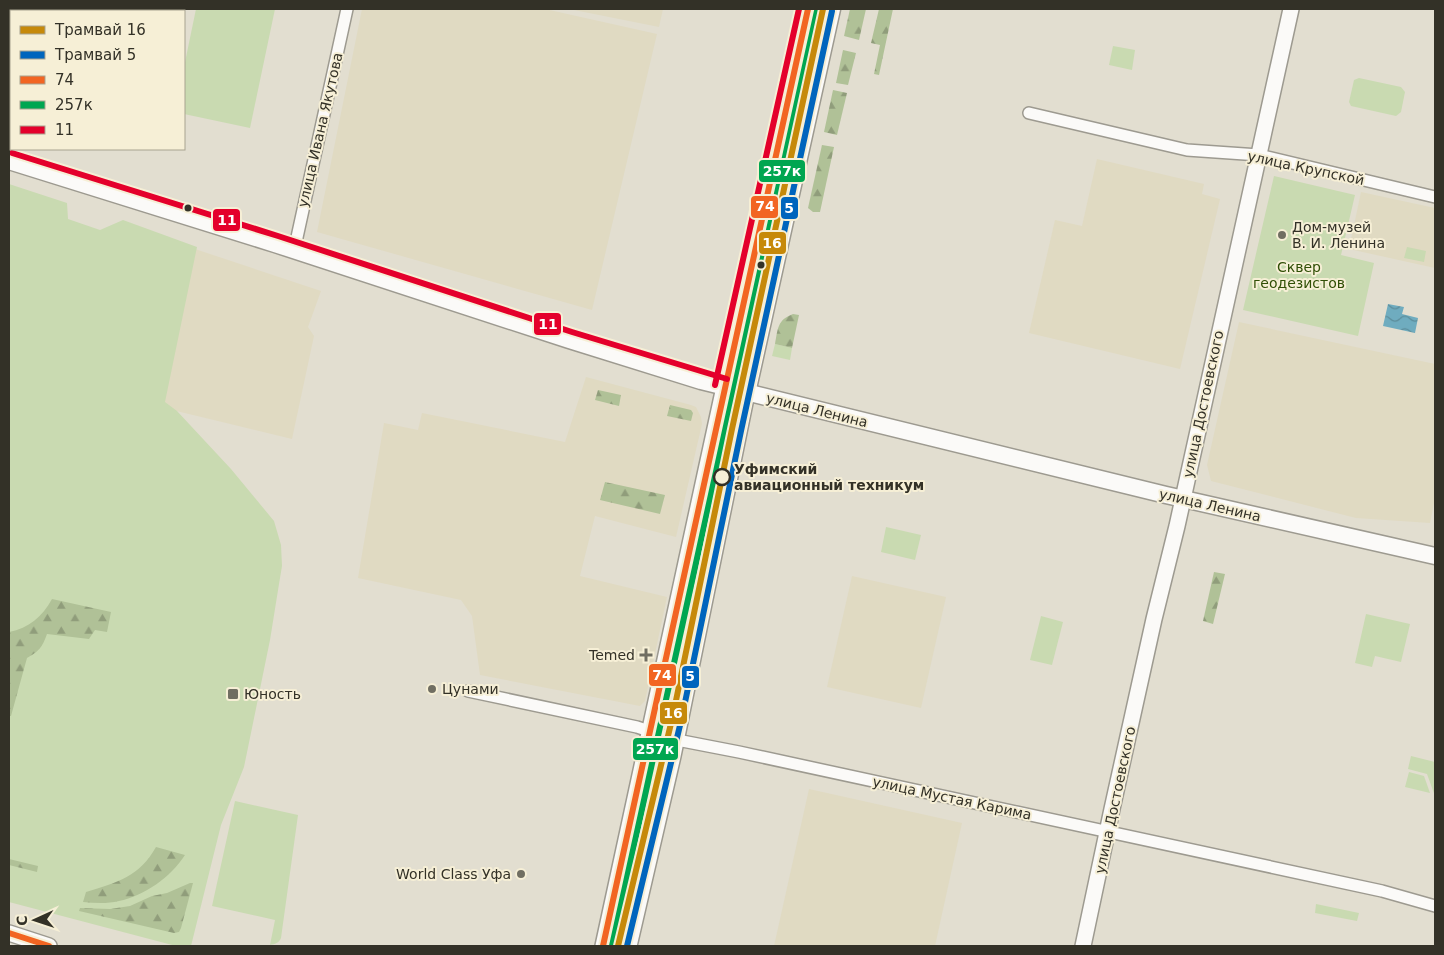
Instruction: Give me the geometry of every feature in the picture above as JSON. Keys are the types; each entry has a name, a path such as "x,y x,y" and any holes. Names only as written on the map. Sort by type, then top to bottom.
{"main road":[{"path":"724,387 808,9"},
{"path":"747,393 832,9"},
{"name":"улица Ленина","path":"9,161 294,250 569,340 724,387 1182,499 1435,556"}],"street":[{"name":"улица Ивана Якутова","path":"294,250 347,9"},
{"name":"улица Достоевского","path":"1083,946 1154,619 1291,9"},
{"name":"улица Крупской","path":"1029,113 1187,150 1259,155 1435,198"},
{"path":"603,946 724,387"},
{"path":"629,946 677,740 747,393"},
{"name":"улица Мустая Карима","path":"468,691 638,727 677,740 1382,892 1435,906"},
{"path":"9,934 49,946"}],"shaded area":[{"path":"362,9 545,9 657,34 592,310 317,232"},
{"path":"569,9 663,9 659,27"},
{"path":"1097,159 1204,184 1202,194 1220,199 1180,369 1029,333 1055,220 1082,226"},
{"path":"1361,192 1435,208 1435,268 1349,249"},
{"path":"195,249 321,291 308,327 314,336 292,439 160,407"},
{"path":"1239,322 1435,364 1435,498 1430,523 1356,518 1211,481 1207,465"},
{"name":"Уфимский авиационный техникум","path":"586,377 691,405 696,407 701,417 702,424 676,537 595,516 580,576 667,597 645,701 640,706 480,675 472,616 461,600 358,578 384,423 418,430 422,413 565,442"},
{"path":"852,576 946,597 921,708 827,687"},
{"path":"809,789 962,823 935,946 774,946"}],"green space":[{"path":"196,9 275,9 250,128 185,114 185,62"},
{"path":"850,9 866,9 859,40 844,36"},
{"path":"879,9 893,9 879,75 874,74 880,45 871,43"},
{"path":"1113,46 1135,50 1132,70 1109,65"},
{"path":"843,50 856,53 848,85 836,83"},
{"path":"1359,78 1401,87 1405,92 1401,112 1396,116 1351,106 1349,102 1354,80"},
{"path":"833,90 847,93 837,135 824,132"},
{"path":"822,145 834,147 820,212 813,212 808,208"},
{"name":"Сквер геодезистов","path":"1274,176 1355,195 1341,255 1374,263 1358,336 1243,310"},
{"path":"9,184 67,203 68,219 100,230 123,220 197,247 165,402 177,411 231,469 274,521 281,545 282,566 270,640 244,767 221,825 191,946 176,946 9,902"},
{"path":"1407,247 1426,251 1424,262 1404,258"},
{"path":"793,314 799,315 792,348 775,344 781,322"},
{"path":"775,344 792,348 790,360 772,356"},
{"path":"598,390 621,395 619,406 595,400"},
{"path":"670,405 691,410 693,413 691,421 667,416"},
{"path":"605,482 665,495 660,514 600,500"},
{"path":"886,527 921,535 915,560 881,552"},
{"path":"1214,572 1225,574 1213,624 1203,621"},
{"path":"52,599 111,612 107,632 95,630 89,639 47,634 40,649 27,658 11,716 9,716 9,632 29,625 44,611"},
{"path":"1366,614 1410,624 1401,662 1375,656 1372,667 1355,663"},
{"path":"1041,616 1063,622 1052,665 1030,660"},
{"path":"1411,756 1435,762 1435,796 1427,774 1408,769"},
{"path":"1409,772 1424,776 1430,793 1405,787"},
{"path":"235,801 298,815 281,938 274,944 270,945 275,920 212,906"},
{"path":"156,847 185,855 165,878 138,895 119,901 110,903 83,902 86,892 118,881 135,872"},
{"path":"9,859 38,866 37,872 9,865"},
{"path":"193,883 179,932 174,933 79,911 80,908 110,909 130,906"},
{"path":"1316,904 1359,913 1357,921 1315,913"}],"water":[{"path":"1388,304 1404,307 1402,314 1418,318 1415,333 1383,326"}],"tram line":[{"name":"16","path":"618,946 673,715 732,429 823,9"},
{"name":"5","path":"627,946 682,717 741,431 832,11"}],"transit line":[{"name":"11","path":"715,385 799,9"},
{"name":"74","path":"603,946 808,9"},
{"name":"257к","path":"612,946 817,11"},
{"name":"11","path":"12,153 278,236 572,332 727,379"},
{"name":"74","path":"9,933 49,946"}],"place":[{"name":"Дом-музей В. И. Ленина","path":"1282,235"},
{"name":"Уфимский авиационный техникум","path":"722,477"},
{"name":"Temed","path":"646,655"},
{"name":"Цунами","path":"432,689"},
{"name":"Юность","path":"233,694"},
{"name":"World Class Уфа","path":"521,874"}]}
